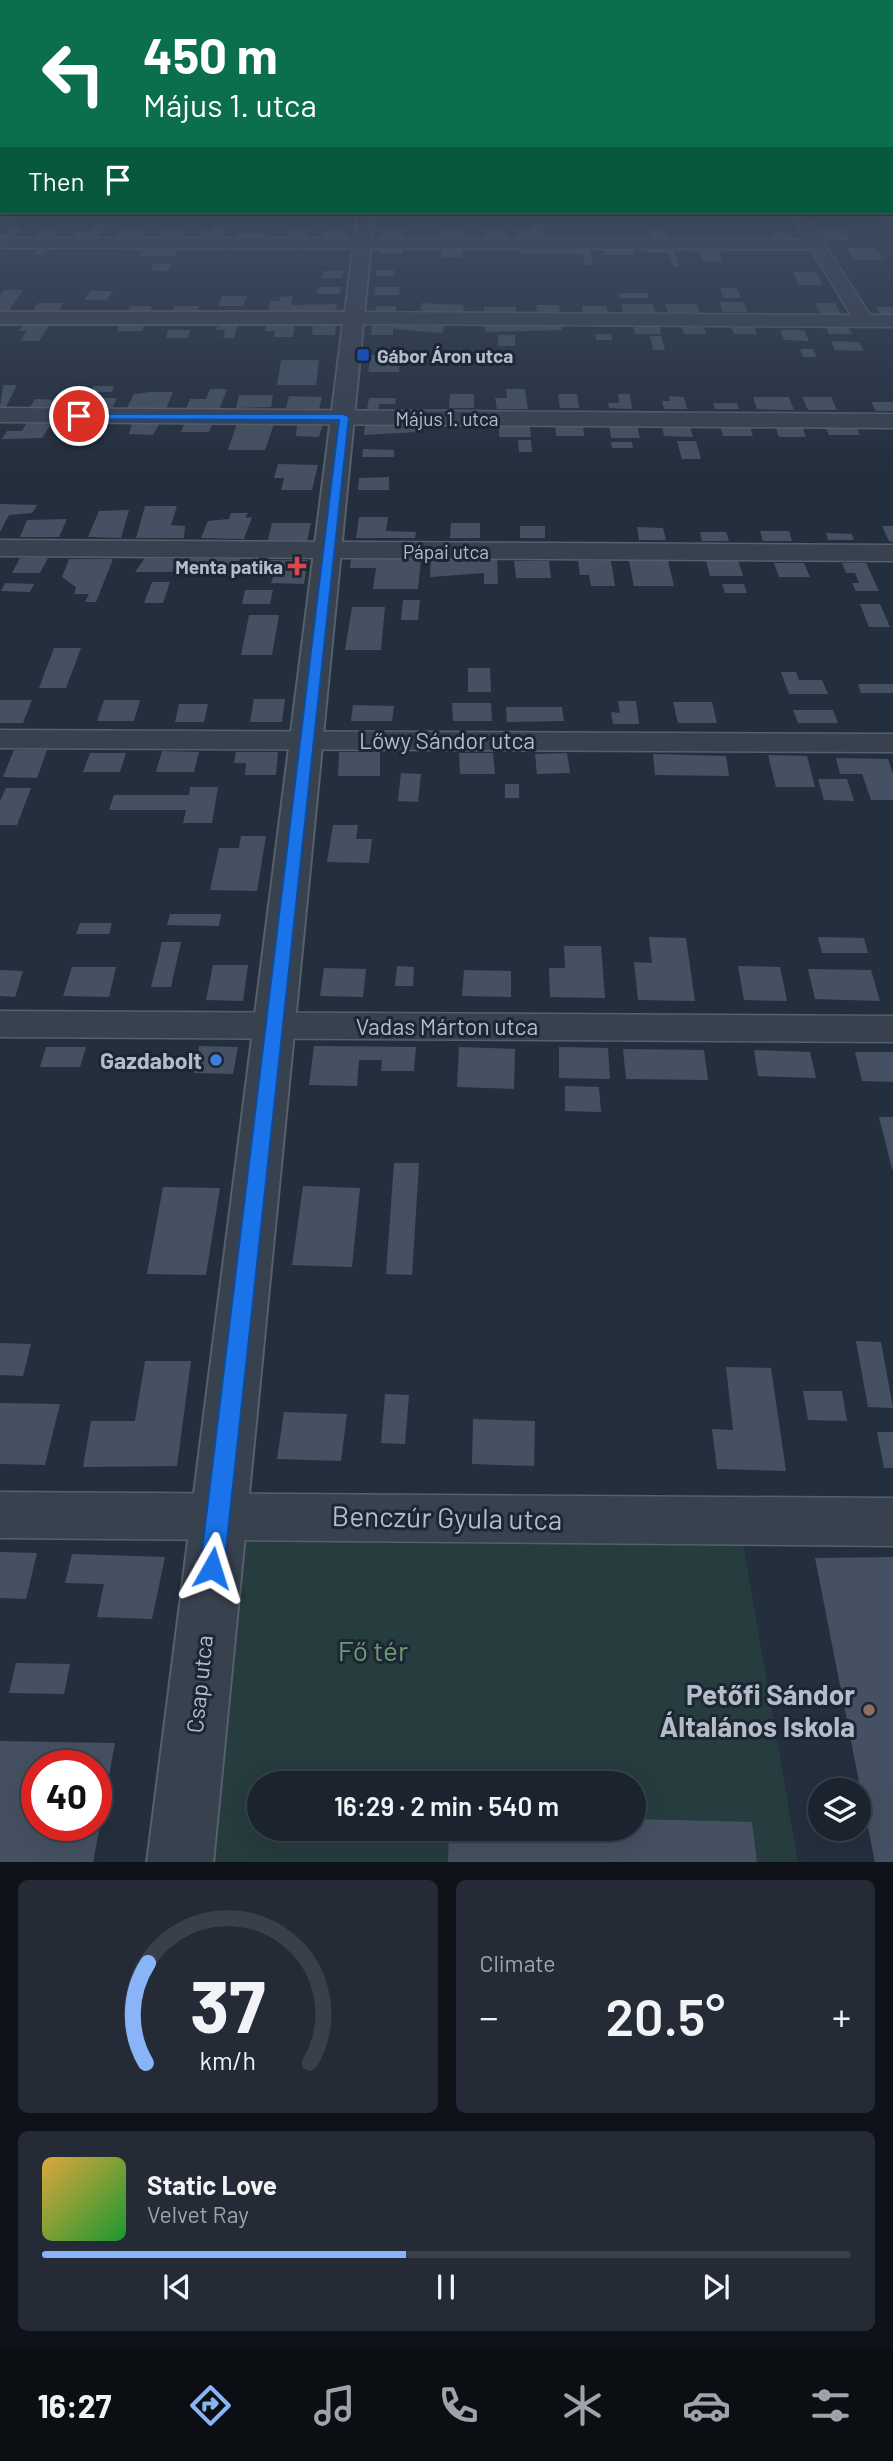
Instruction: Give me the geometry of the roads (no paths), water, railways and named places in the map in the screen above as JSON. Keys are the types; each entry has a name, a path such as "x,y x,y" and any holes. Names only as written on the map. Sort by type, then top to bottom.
{"street":[{"name":"Csap utca","path":"180,1862 357,292"},
{"path":"846,292 864,321"},
{"path":"0,318 893,321"},
{"name":"Május 1. utca","path":"0,415 893,421"},
{"name":"Pápai utca","path":"0,548 893,554"},
{"name":"Lőwy Sándor utca","path":"0,738 893,743"},
{"name":"Vadas Márton utca","path":"0,1024 893,1029"},
{"name":"Benczúr Gyula utca","path":"0,1515 893,1522"}],"place":[{"name":"Gábor Áron utca","path":"363,355"},
{"name":"Menta patika","path":"297,566"},
{"name":"Gazdabolt","path":"216,1060"},
{"name":"Petőfi Sándor Általános Iskola","path":"869,1710"}],"park label":[{"name":"Fő tér","path":"373,1650"}]}
